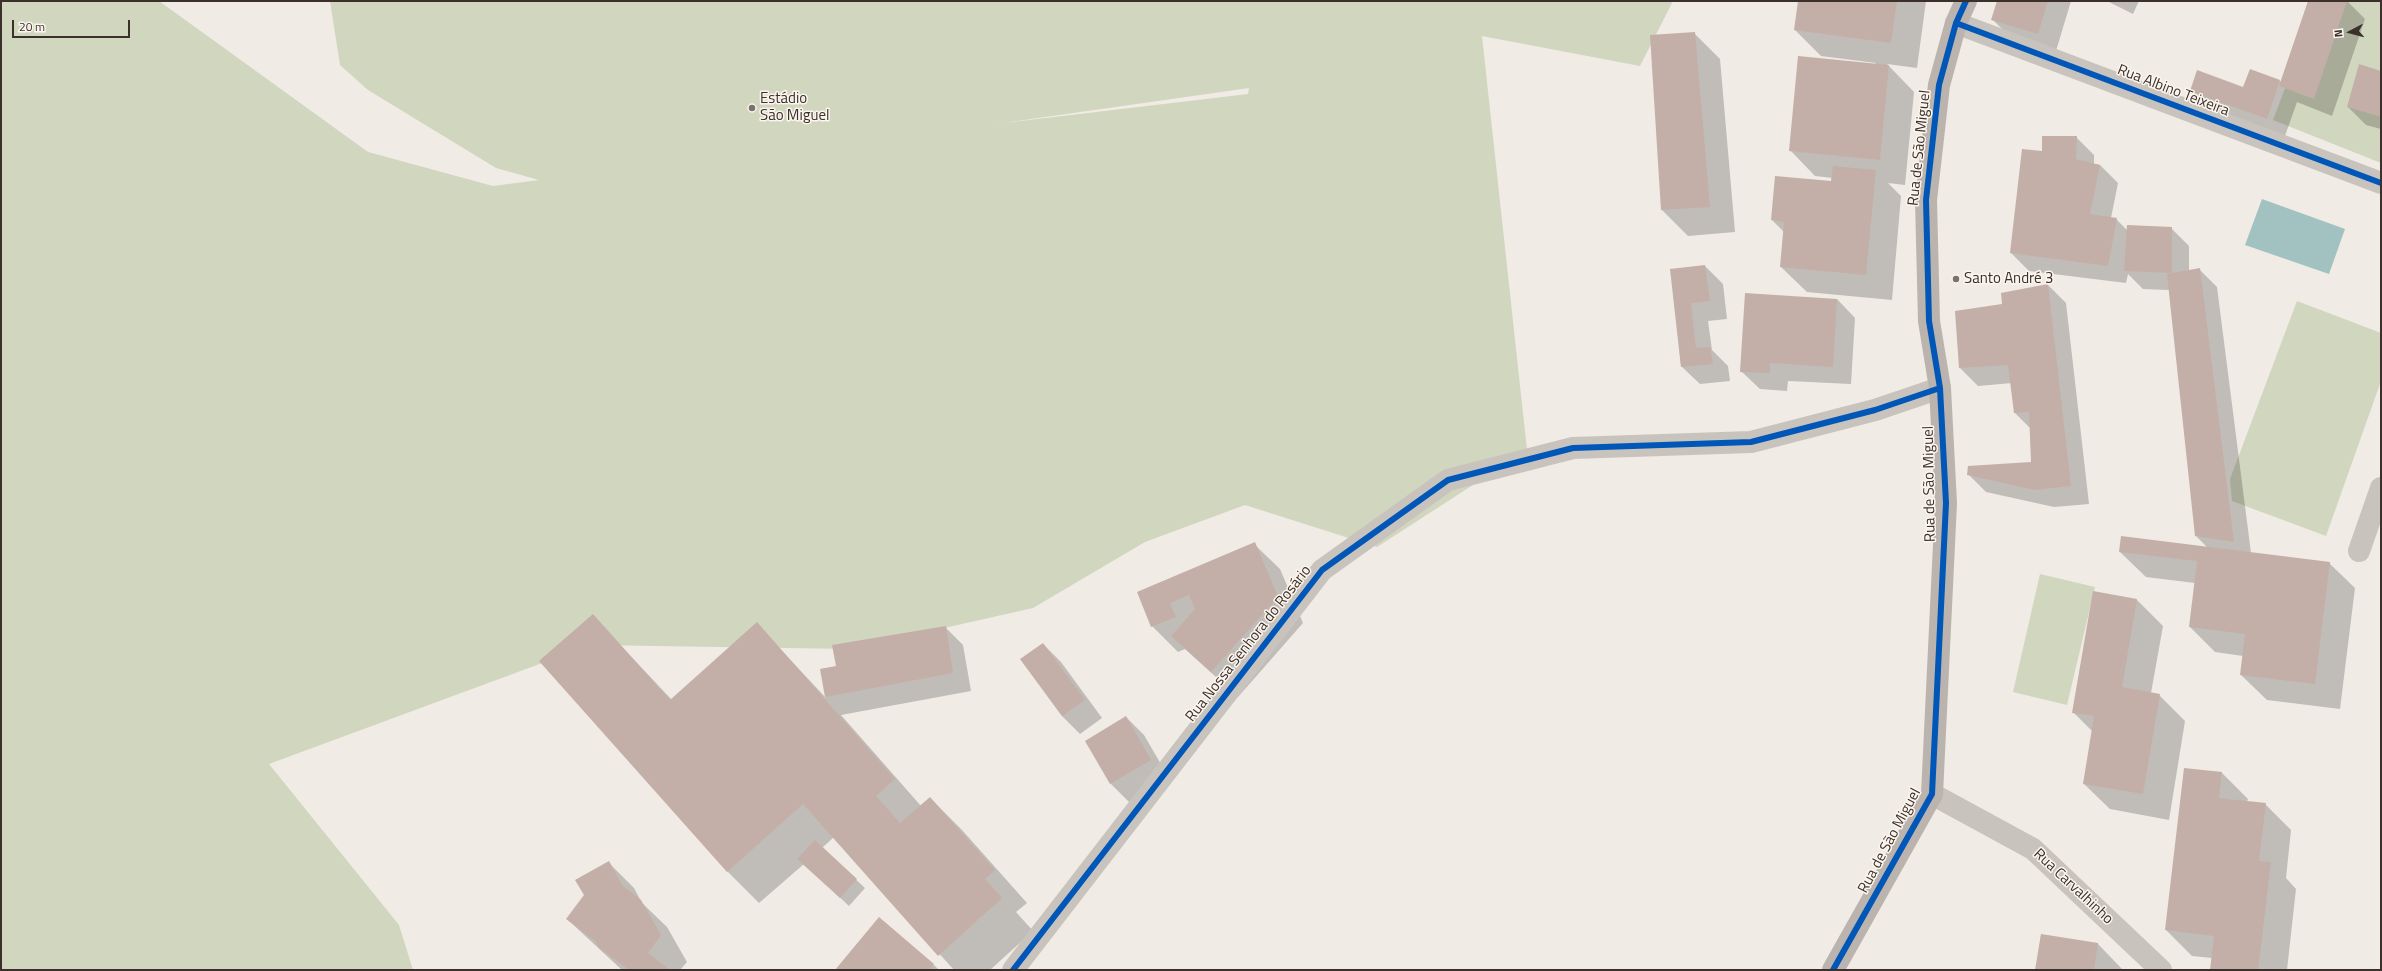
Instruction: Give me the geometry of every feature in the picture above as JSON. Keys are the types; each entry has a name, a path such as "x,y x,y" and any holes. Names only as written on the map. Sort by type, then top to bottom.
{"street":[{"name":"Rua de São Miguel","path":"1833,970 1932,794 1946,503 1940,388 1929,321 1926,200 1939,85 1956,23 1966,1"},
{"name":"Rua Albino Teixeira","path":"1956,23 2381,184"},
{"name":"Rua Nossa Senhora do Rosário","path":"1013,970 1322,570 1448,480 1573,448 1750,442 1875,410 1940,388"},
{"path":"2360,551 2381,488"},
{"name":"Rua Carvalhinho","path":"1932,794 2033,849 2161,970"}],"green space":[{"path":"1,1 159,1 368,152 493,186 539,180 496,168 368,90 340,65 330,1 1673,1 1640,66 1482,36 1527,450 1377,547 1245,505 1145,542 1033,608 851,649 591,645 269,764 399,925 413,970 1,970","holes":["1249,88 1248,94 1001,123"]},
{"path":"2318,1 2381,1 2381,163 2273,120"},
{"path":"2297,301 2381,333 2381,381 2326,536 2232,501 2230,479"},
{"path":"2040,574 2095,587 2067,705 2013,692"}],"water":[{"path":"2262,199 2345,229 2329,274 2245,245"}],"building":[{"path":"1798,1 1897,1 1891,43 1794,30"},
{"path":"1997,1 2048,1 2038,34 1991,20"},
{"path":"2308,1 2347,1 2314,99 2279,86"},
{"path":"1695,32 1710,207 1661,210 1650,35"},
{"path":"1798,56 1889,65 1880,160 1789,151"},
{"path":"2359,64 2381,71 2381,117 2347,107"},
{"path":"2250,69 2280,80 2267,119 2190,91 2197,70 2243,87"},
{"path":"2042,136 2077,136 2076,159 2100,165 2090,214 2117,218 2108,266 2010,253 2022,149 2042,151"},
{"path":"1833,166 1876,170 1866,275 1780,267 1784,222 1771,220 1775,176 1831,181"},
{"path":"2127,225 2172,227 2172,273 2124,271"},
{"path":"1705,265 1710,301 1691,303 1696,348 1710,347 1713,364 1681,367 1670,269"},
{"path":"2200,268 2234,542 2195,536 2167,274"},
{"path":"2048,284 2071,486 2035,490 1967,475 1968,466 2031,462 2029,412 2014,413 2008,365 1959,368 1955,311 2002,304 2001,293"},
{"path":"1745,293 1837,299 1833,367 1770,363 1770,373 1740,372"},
{"path":"2121,536 2330,562 2315,684 2240,675 2245,634 2189,627 2197,561 2119,552"},
{"path":"1255,542 1278,597 1211,672 1171,636 1195,609 1189,595 1170,603 1176,617 1151,627 1137,592"},
{"path":"2093,591 2137,599 2122,687 2160,694 2143,794 2083,784 2094,716 2072,713"},
{"path":"593,614 670,700 757,622 895,779 876,796 900,823 930,797 995,870 985,879 1002,898 938,956 803,804 727,872 539,661"},
{"path":"946,626 953,673 825,697 820,669 836,666 832,645"},
{"path":"1043,643 1085,700 1062,716 1020,659"},
{"path":"1126,716 1151,760 1110,784 1085,741"},
{"path":"2184,768 2222,772 2219,798 2266,803 2259,861 2271,862 2258,970 2210,970 2214,936 2165,930"},
{"path":"815,840 857,879 840,898 797,859"},
{"path":"609,861 622,885 641,900 661,935 648,953 670,970 629,970 598,947 595,941 566,919 584,895 575,880"},
{"path":"879,917 934,964 929,970 835,970"},
{"path":"2041,934 2098,943 2094,970 2035,970"}],"cycle path":[{"path":"1833,970 1932,794 1946,503 1940,388 1929,321 1926,200 1939,85 1956,23 1966,1"},
{"path":"1956,23 2381,183"},
{"path":"1013,970 1322,570 1448,480 1573,448 1751,442 1875,410 1940,388"}],"place":[{"name":"Estádio São Miguel","path":"752,108"},
{"name":"Santo André 3","path":"1956,279"}]}
